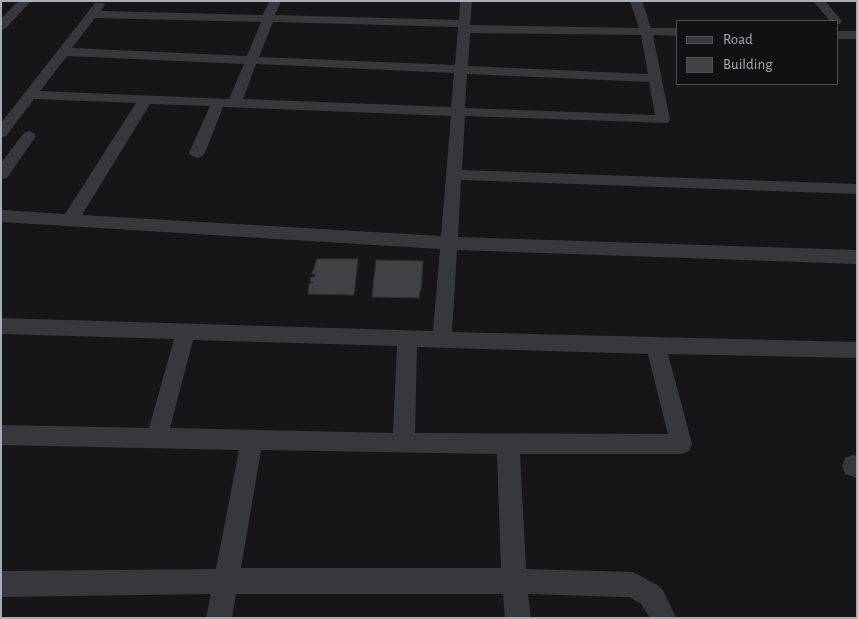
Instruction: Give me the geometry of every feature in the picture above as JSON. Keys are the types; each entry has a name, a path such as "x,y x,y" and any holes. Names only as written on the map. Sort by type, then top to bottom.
{"street":[{"path":"1,26 25,1"},
{"path":"1,133 65,52 102,1"},
{"path":"234,104 275,1"},
{"path":"442,339 466,1"},
{"path":"30,95 663,120 646,31 636,1"},
{"path":"819,1 834,20"},
{"path":"93,14 676,32"},
{"path":"838,24 847,35"},
{"path":"65,52 655,78"},
{"path":"70,220 145,100"},
{"path":"197,153 218,103"},
{"path":"1,112 17,112"},
{"path":"4,165 29,136"},
{"path":"454,174 857,189"},
{"path":"1,216 449,243 857,257"},
{"path":"1,326 656,346 690,345 857,350"},
{"path":"157,437 186,331"},
{"path":"404,443 407,338"},
{"path":"1,435 404,443 681,444 656,346"},
{"path":"219,618 252,439"},
{"path":"508,442 514,581 518,618"},
{"path":"1,584 225,581 514,581 633,585 650,595 663,618"}],"building":[{"path":"317,259 358,259 354,295 308,294 309,284 313,282 310,282 311,277 315,277 315,274 312,274"},
{"path":"376,260 423,261 419,298 372,297"}]}
